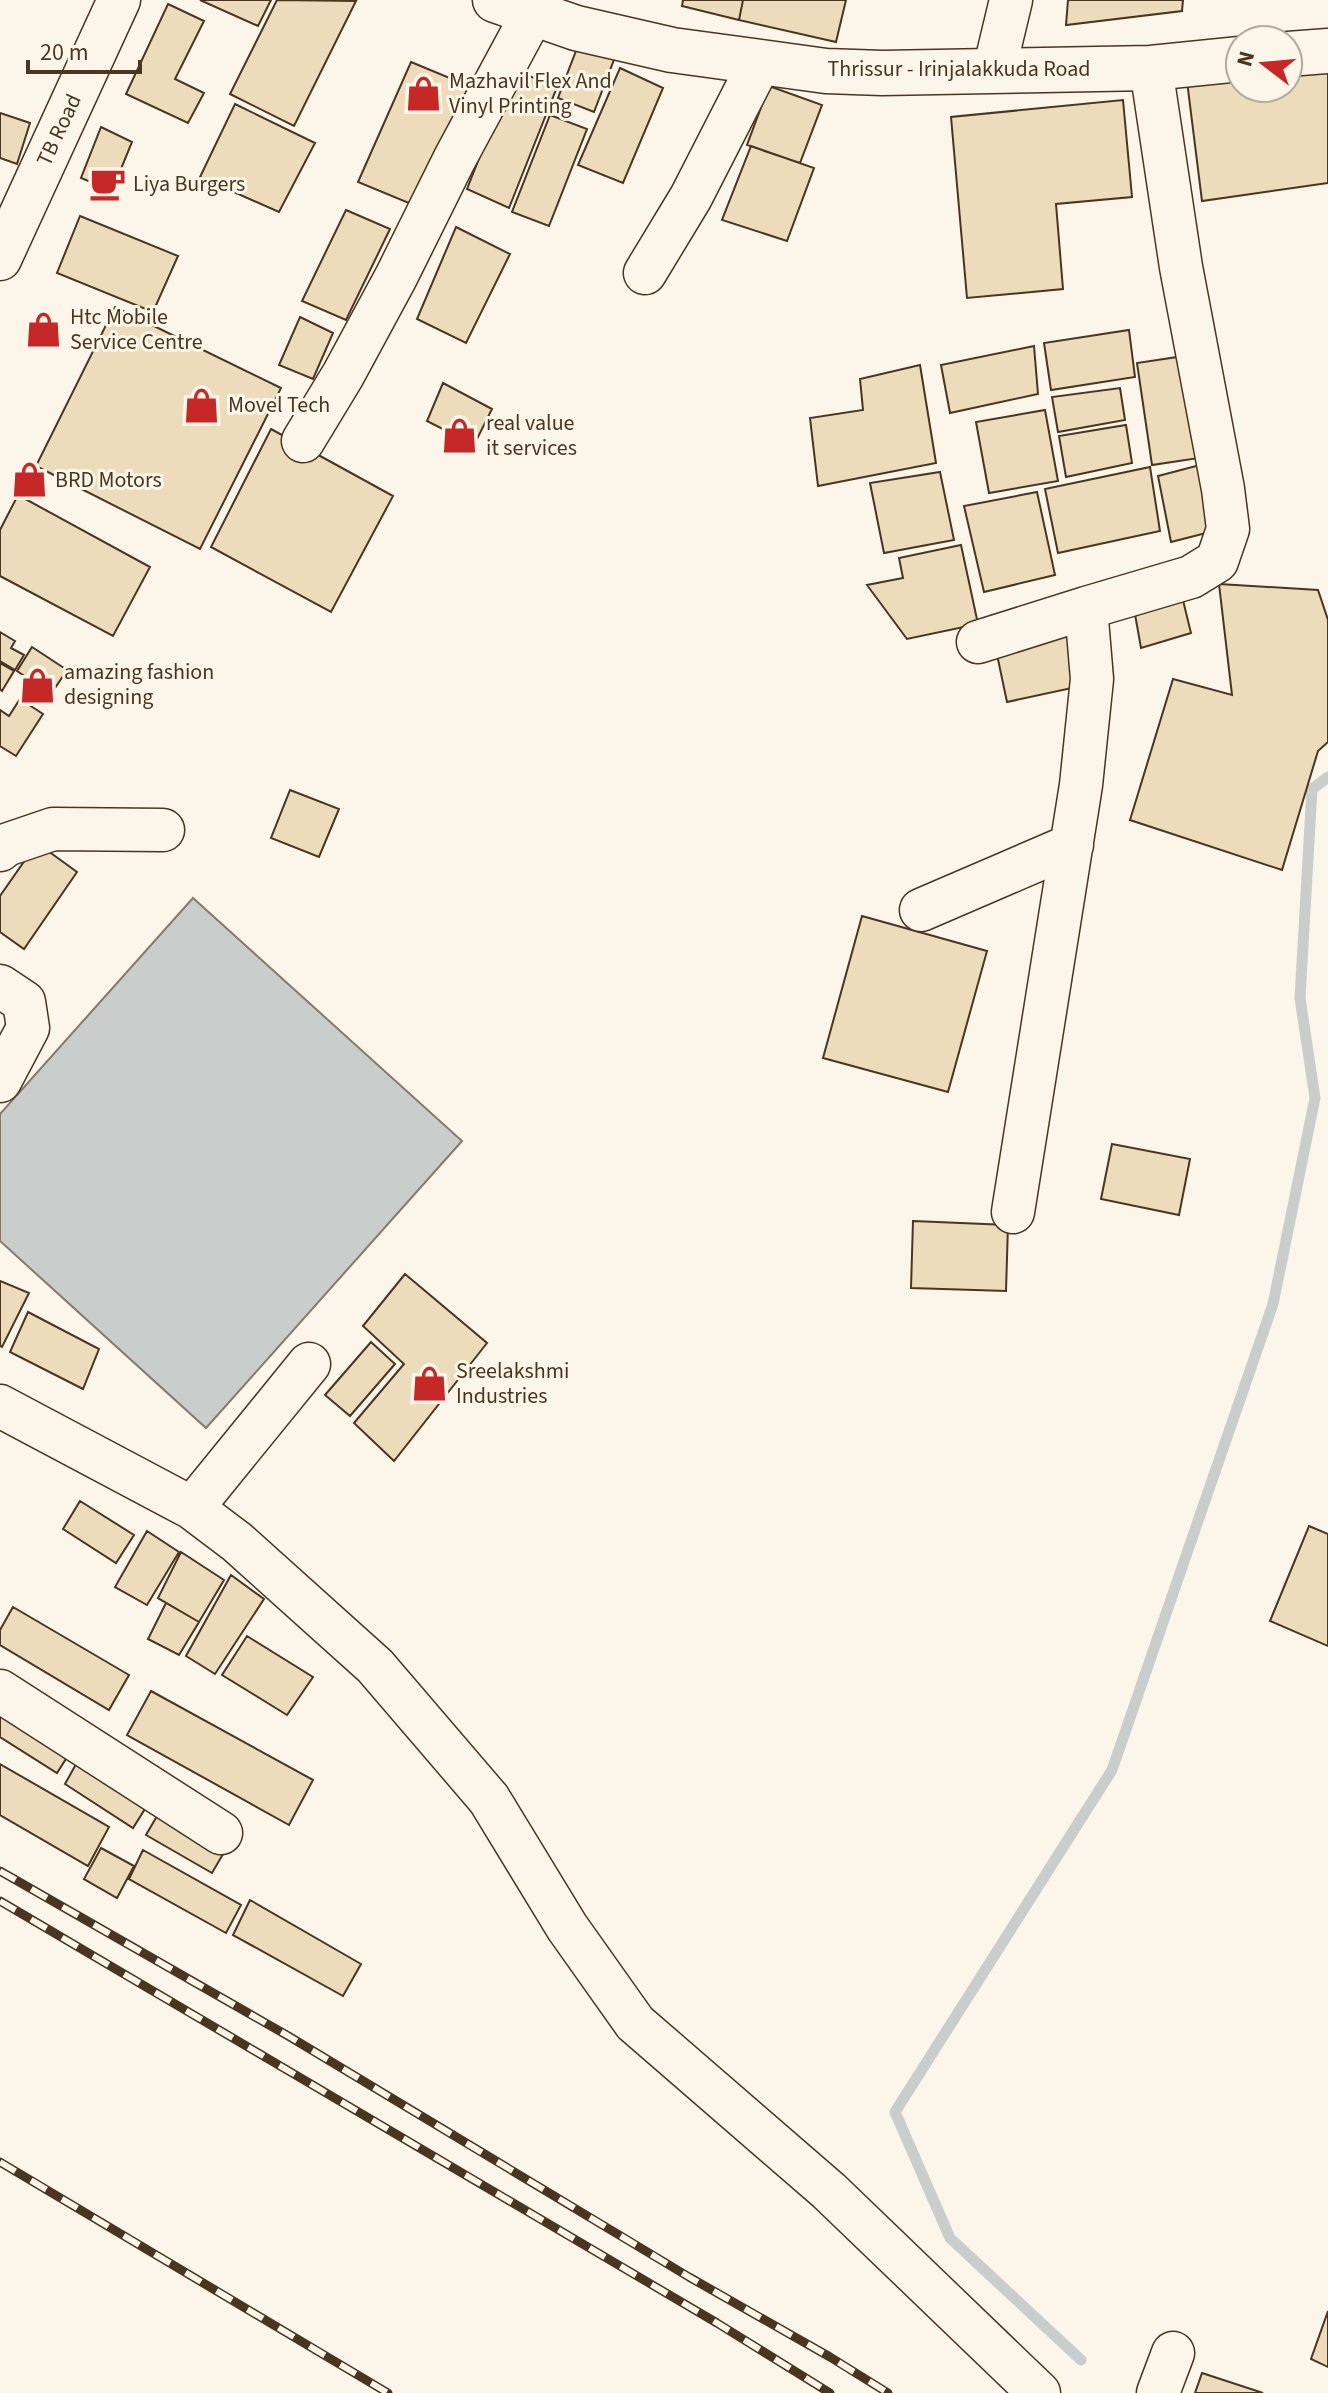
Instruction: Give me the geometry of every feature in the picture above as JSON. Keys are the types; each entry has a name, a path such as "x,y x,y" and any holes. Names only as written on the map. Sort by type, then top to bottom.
{"main road":[{"name":"Thrissur - Irinjalakkuda Road","path":"514,7 576,28 672,50 759,64 882,73 1151,68 1224,61"},
{"path":"1304,53 1328,51"}],"street":[{"name":"TB Road","path":"0,259 119,0"},
{"path":"994,71 1011,0"},
{"path":"303,441 396,277 454,160 514,7"},
{"path":"645,273 691,197 759,64"},
{"path":"978,642 1191,577 1217,561 1228,529 1181,267 1151,68"},
{"path":"1013,1212 1081,785 1092,679 1086,608"},
{"path":"0,850 6,845 53,829 163,830"},
{"path":"921,910 1072,845"},
{"path":"0,986 24,1002 28,1028 0,1081"},
{"path":"192,1508 309,1364"},
{"path":"0,1406 192,1508 237,1542 375,1666 489,1799 567,1927 635,2023 829,2191 1039,2393"},
{"path":"0,1691 221,1833"},
{"path":"1158,2393 1173,2353"}],"shaded area":[{"path":"193,898 462,1141 206,1428 0,1241 0,1114"}],"building":[{"path":"200,0 271,0 258,26"},
{"path":"277,0 356,1 294,126 230,94"},
{"path":"683,0 743,0 739,20 682,6"},
{"path":"743,0 846,0 836,42 739,20"},
{"path":"1068,0 1183,0 1182,11 1066,25"},
{"path":"168,4 204,21 175,79 204,93 188,123 126,94"},
{"path":"579,43 615,57 594,112 558,98"},
{"path":"411,62 469,86 416,206 358,182"},
{"path":"1328,64 1328,183 1202,201 1187,81 1224,76 1224,104 1304,104 1304,67"},
{"path":"620,68 663,88 623,183 578,165"},
{"path":"514,70 557,87 509,208 467,189"},
{"path":"769,86 822,105 800,163 747,145"},
{"path":"1123,100 1132,197 1056,204 1063,289 967,298 951,117"},
{"path":"235,104 315,143 279,212 200,177"},
{"path":"0,113 30,123 17,164 0,158"},
{"path":"550,115 587,129 549,226 512,212"},
{"path":"101,127 132,142 112,191 81,178"},
{"path":"751,146 814,168 787,241 722,220"},
{"path":"346,210 390,229 346,320 302,301"},
{"path":"80,216 178,256 153,312 57,273"},
{"path":"456,227 510,254 466,343 417,319"},
{"path":"115,307 281,388 200,549 36,466"},
{"path":"300,317 333,333 313,379 279,365"},
{"path":"1129,330 1135,377 1051,390 1044,343"},
{"path":"1034,346 1038,394 950,413 941,365"},
{"path":"1184,356 1199,458 1152,465 1137,363"},
{"path":"920,365 936,463 818,486 810,418 863,410 860,379"},
{"path":"443,383 492,409 474,445 427,421"},
{"path":"1120,388 1125,420 1058,432 1052,397"},
{"path":"1045,410 1058,481 989,493 976,422"},
{"path":"1126,425 1132,463 1066,477 1059,436"},
{"path":"271,429 393,496 331,612 211,547"},
{"path":"1200,465 1214,531 1171,542 1158,476"},
{"path":"1150,467 1160,531 1058,553 1045,489"},
{"path":"940,472 954,540 884,553 870,483"},
{"path":"1037,492 1055,575 984,592 964,506"},
{"path":"18,495 150,567 113,636 0,576 0,530"},
{"path":"961,545 978,624 907,639 867,585 903,578 899,558"},
{"path":"1219,584 1318,590 1328,620 1328,742 1318,751 1282,870 1130,820 1173,679 1232,695"},
{"path":"1181,592 1191,633 1141,648 1133,603"},
{"path":"0,632 15,641 11,648 24,655 15,670 0,661"},
{"path":"1068,632 1072,688 1007,702 995,645"},
{"path":"32,647 67,670 51,694 17,671"},
{"path":"0,663 14,671 2,691 0,689"},
{"path":"20,699 43,714 16,756 0,746 0,710 9,716"},
{"path":"290,790 339,809 319,857 271,838"},
{"path":"37,843 77,872 24,949 0,932 0,896"},
{"path":"862,916 987,951 948,1092 823,1058"},
{"path":"1112,1144 1190,1159 1179,1215 1101,1199"},
{"path":"913,1221 1008,1225 1006,1291 911,1288"},
{"path":"405,1274 487,1343 394,1461 354,1423 404,1364 363,1326"},
{"path":"0,1281 29,1293 2,1347 0,1346"},
{"path":"28,1312 99,1349 83,1389 10,1352"},
{"path":"371,1342 395,1364 350,1416 325,1395"},
{"path":"80,1501 134,1535 116,1563 63,1529"},
{"path":"1309,1526 1328,1534 1328,1646 1270,1621"},
{"path":"147,1531 179,1552 147,1605 115,1587"},
{"path":"181,1552 224,1580 199,1622 158,1598"},
{"path":"231,1575 264,1599 215,1674 186,1656"},
{"path":"166,1603 199,1622 179,1655 148,1639"},
{"path":"13,1607 129,1675 109,1710 0,1645 0,1630"},
{"path":"247,1636 313,1677 287,1715 222,1675"},
{"path":"151,1691 313,1780 289,1825 127,1735"},
{"path":"0,1694 76,1743 57,1773 0,1737"},
{"path":"85,1748 155,1793 133,1828 65,1784"},
{"path":"0,1764 109,1827 88,1866 0,1815"},
{"path":"164,1804 230,1842 212,1873 146,1835"},
{"path":"101,1848 134,1866 117,1898 84,1879"},
{"path":"143,1850 241,1905 226,1933 129,1879"},
{"path":"250,1900 361,1964 343,1996 233,1935"},
{"path":"1328,2311 1328,2367 1311,2359"},
{"path":"1202,2373 1263,2393 1195,2393"}],"waterway":[{"path":"1081,2360 950,2238 895,2112 1112,1770 1273,1304 1315,1098 1300,998 1312,789 1328,777"}],"railway":[{"path":"0,1871 290,2037 888,2393"},
{"path":"0,1901 717,2323 830,2393"},
{"path":"0,2162 388,2393"}],"place":[{"name":"Mazhavil Flex And Vinyl Printing","path":"423,94"},
{"name":"Liya Burgers","path":"107,184"},
{"name":"Htc Mobile Service Centre","path":"44,330"},
{"name":"Movel Tech","path":"202,405"},
{"name":"real value it services","path":"460,436"},
{"name":"BRD Motors","path":"29,480"},
{"name":"amazing fashion designing","path":"38,685"},
{"name":"Sreelakshmi Industries","path":"430,1384"}]}
